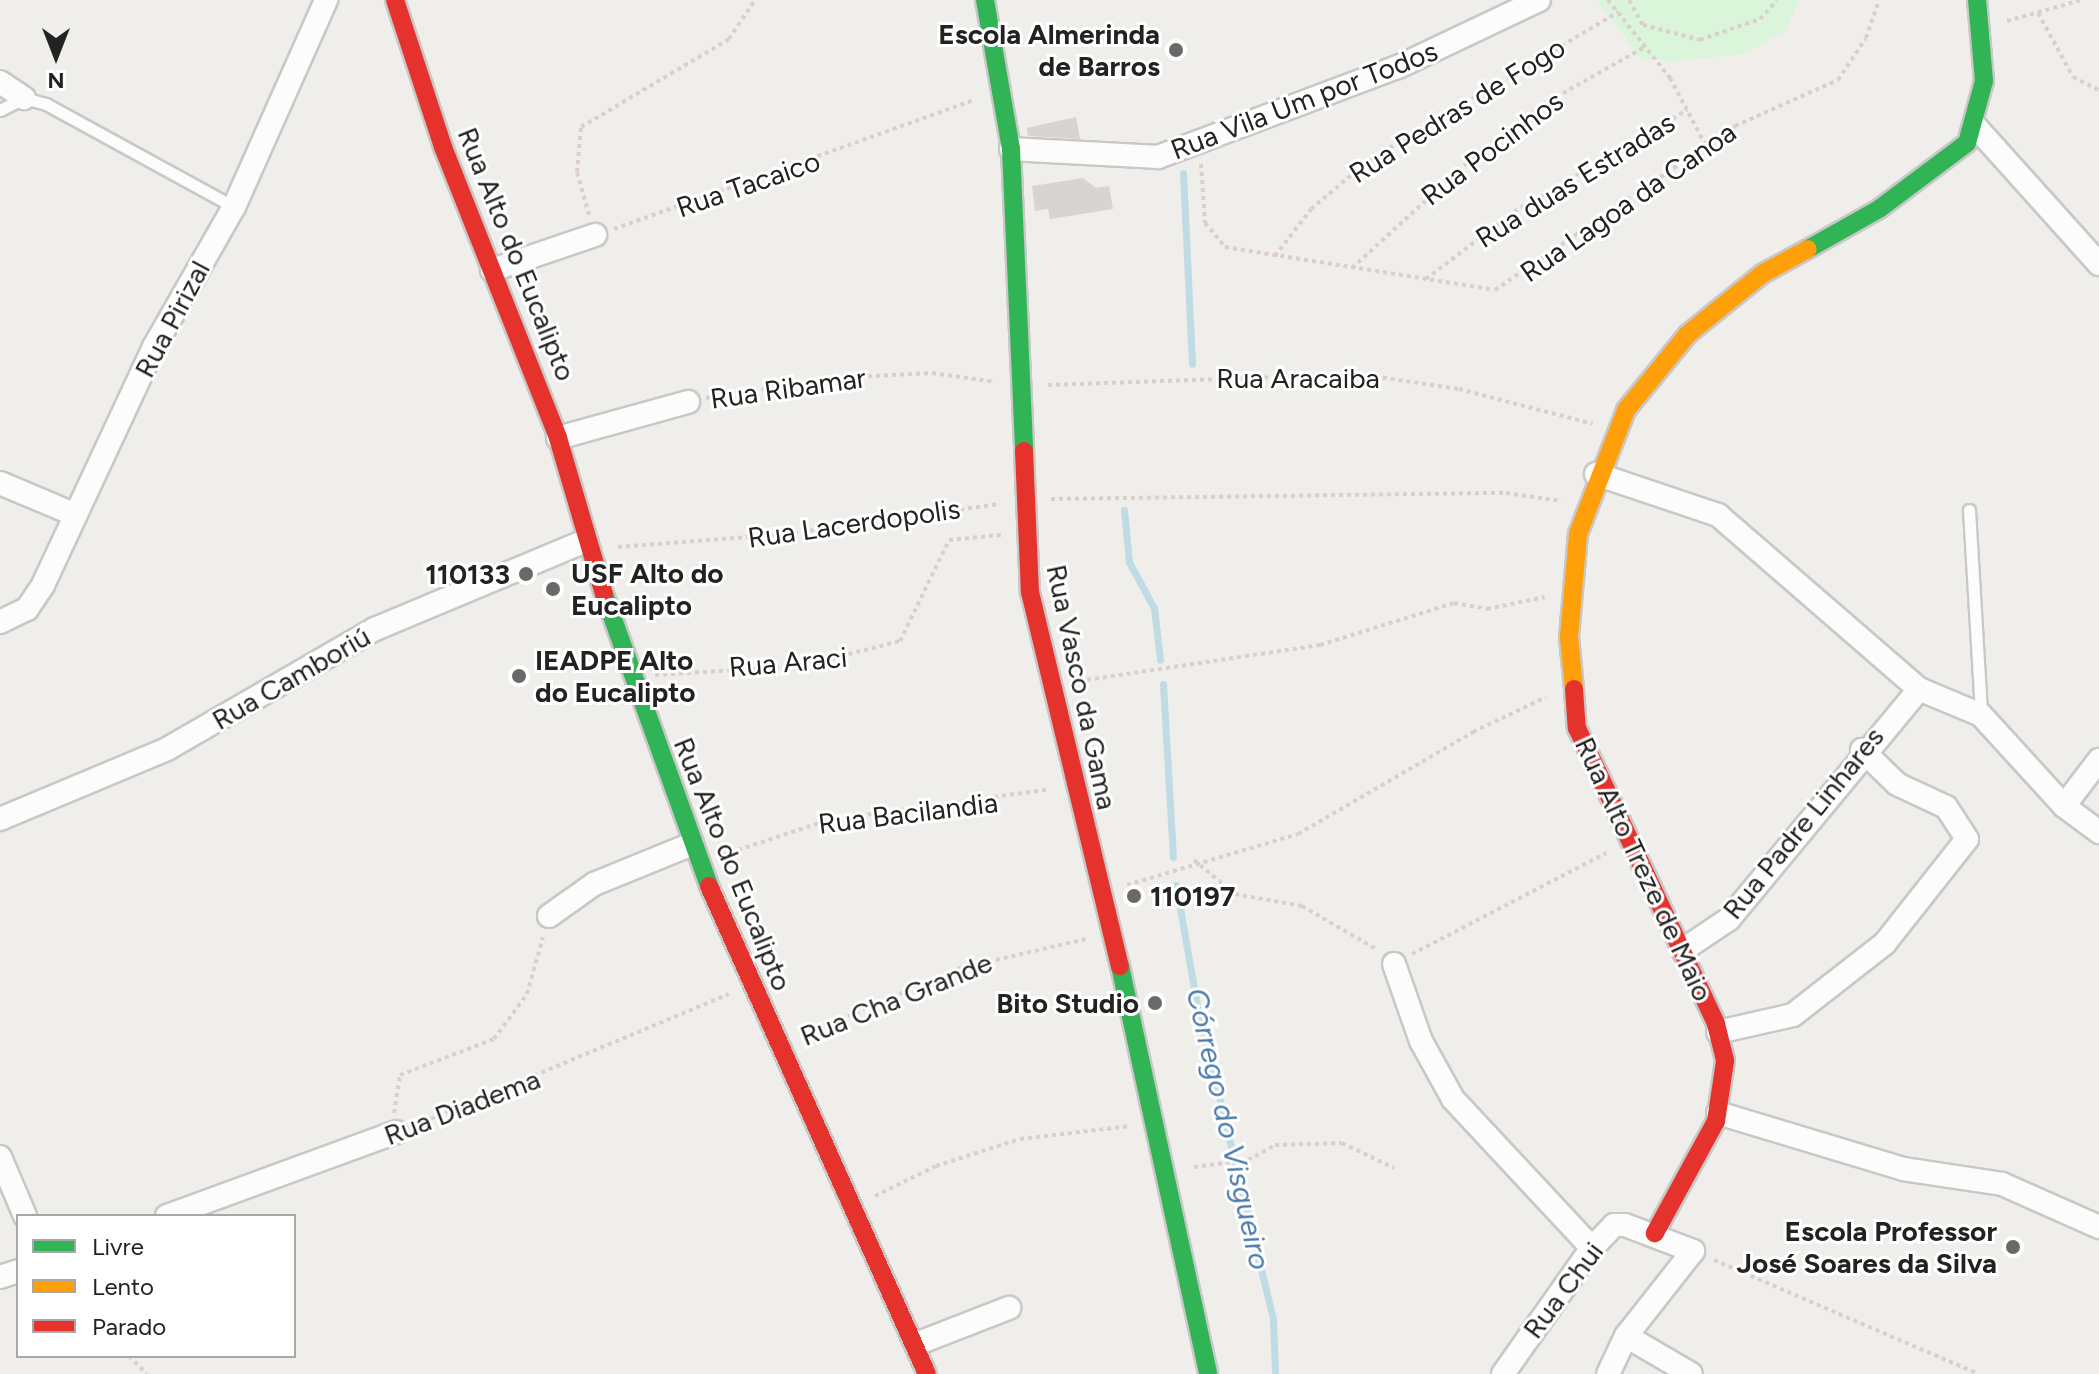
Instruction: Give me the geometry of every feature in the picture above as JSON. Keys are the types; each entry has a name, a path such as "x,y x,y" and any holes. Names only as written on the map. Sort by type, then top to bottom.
{"street":[{"name":"Rua Pirizal","path":"0,622 27,609 76,515 154,347 234,207 326,0"},
{"name":"Rua Alto do Eucalipto","path":"395,0 492,270 558,438 587,548 630,681 701,868 778,1047 855,1205 927,1374"},
{"name":"Rua Vasco da Gama","path":"985,0 1011,149 1021,385 1023,534 1049,685 1098,896 1156,1122 1208,1374"},
{"name":"Rua Vila Um por Todos","path":"1011,149 1137,158 1202,143 1398,67 1539,0"},
{"path":"1977,0 1984,81 1976,127 2099,264"},
{"path":"0,82 24,98"},
{"name":"Rua Alto Treze de Maio","path":"1655,1233 1718,1113 1725,1061 1718,1032 1683,950 1591,766 1570,687 1571,595 1596,474 1615,433 1688,334 1762,274 1934,173 1976,127"},
{"path":"492,270 595,235"},
{"name":"Rua Ribamar","path":"558,438 688,402"},
{"path":"1596,474 1718,515 1919,689 1981,715 2064,806 2099,832"},
{"path":"0,483 76,515"},
{"name":"Rua Camboriú","path":"0,819 167,749 375,629 587,548"},
{"name":"Rua Padre Linhares","path":"1683,950 1729,919 1862,750 1919,689"},
{"path":"1718,1032 1793,1015 1885,943 1967,839 1946,807 1897,784 1862,750"},
{"path":"2064,806 2099,760"},
{"path":"549,916 594,884 692,844"},
{"path":"1394,964 1421,1041 1453,1099 1592,1248"},
{"path":"1718,1113 1903,1169 2002,1184 2099,1227"},
{"name":"Rua Diadema","path":"172,1214 396,1132"},
{"path":"0,1157 24,1214"},
{"name":"Rua Chui","path":"1503,1374 1592,1248 1614,1225 1655,1233 1686,1248"},
{"path":"1608,1374 1626,1336 1686,1248"},
{"path":"916,1344 1009,1308"},
{"path":"1626,1336 1691,1374"}],"lane":[{"path":"0,110 24,98 83,121 234,207"},
{"path":"1969,510 1981,715"}],"path":[{"path":"595,235 577,172 581,127 729,39 755,0"},
{"path":"1608,0 1645,47 1687,110 1706,146"},
{"path":"1629,0 1643,25 1700,40 1760,19 1777,0"},
{"name":"Rua Lagoa da Canoa","path":"1202,143 1208,234 1225,247 1426,279 1464,288 1495,290 1520,278 1706,146 1838,80 1862,47 1879,0"},
{"path":"1979,29 2081,0"},
{"name":"Rua Pedras de Fogo","path":"1275,256 1311,209 1369,160 1618,12"},
{"path":"2038,13 2073,77 2099,90"},
{"name":"Rua Pocinhos","path":"1352,268 1479,152 1542,105 1645,47"},
{"name":"Rua Tacaico","path":"595,235 1003,93"},
{"name":"Rua duas Estradas","path":"1426,279 1514,212 1687,110"},
{"name":"Rua Ribamar","path":"688,402 916,374 1021,385"},
{"name":"Rua Aracaiba","path":"1021,385 1359,374 1459,389 1615,433"},
{"name":"Rua Lacerdopolis","path":"587,548 1023,500 1506,493 1587,506"},
{"name":"Rua Araci","path":"630,681 688,670 802,666 871,652 910,631 949,540 1023,534"},
{"path":"1049,685 1320,645 1454,603 1498,608 1571,595"},
{"path":"1098,896 1194,860 1329,820 1473,732 1570,687"},
{"name":"Rua Bacilandia","path":"701,868 828,820 1009,800 1073,783"},
{"path":"1194,860 1235,894 1302,906 1394,964 1629,841"},
{"path":"396,1132 395,1081 494,1039 527,994 549,916"},
{"name":"Rua Cha Grande","path":"778,1047 957,969 1108,933"},
{"name":"Rua Diadema","path":"396,1132 751,985"},
{"path":"855,1205 936,1166 1020,1139 1156,1122"},
{"path":"1167,1171 1248,1160 1275,1145 1342,1143 1394,1168"},
{"path":"1686,1248 1979,1374"},
{"path":"131,1358 147,1374"}],"green space":[{"path":"1597,0 1799,0 1786,30 1744,54 1672,61 1641,59"}],"building":[{"path":"1076,117 1080,139 1028,136 1027,128"},
{"path":"1083,178 1096,188 1109,186 1113,209 1050,219 1048,209 1035,211 1032,186"}],"waterway":[{"name":"Córrego do Visgueiro","path":"1183,173 1192,364"},
{"name":"Córrego do Visgueiro","path":"1124,510 1129,562 1154,608 1160,660"},
{"name":"Córrego do Visgueiro","path":"1163,684 1173,857"},
{"name":"Córrego do Visgueiro","path":"1176,885 1198,1011 1273,1319 1275,1374"}],"traffic: fast":[{"path":"985,0 1011,149 1024,451"},
{"path":"1808,249 1879,209 1967,143 1984,81 1977,0"},
{"path":"604,594 709,886"},
{"path":"1120,966 1208,1374"}],"traffic: slow":[{"path":"1574,689 1569,637 1578,534 1626,410 1688,334 1762,274 1808,249"}],"traffic: jam":[{"path":"395,0 443,147 558,438 604,594"},
{"path":"1024,451 1030,592 1120,966"},
{"path":"1574,689 1577,728 1716,1024 1725,1061 1716,1121 1655,1233"},
{"path":"709,886 927,1374"}],"place":[{"name":"Escola Almerinda de Barros","path":"1176,50"},
{"name":"110133","path":"526,574"},
{"name":"USF Alto do Eucalipto","path":"553,589"},
{"name":"IEADPE Alto do Eucalipto","path":"519,676"},
{"name":"110197","path":"1134,896"},
{"name":"Bito Studio","path":"1155,1003"},
{"name":"Escola Professor José Soares da Silva","path":"2013,1247"}]}
